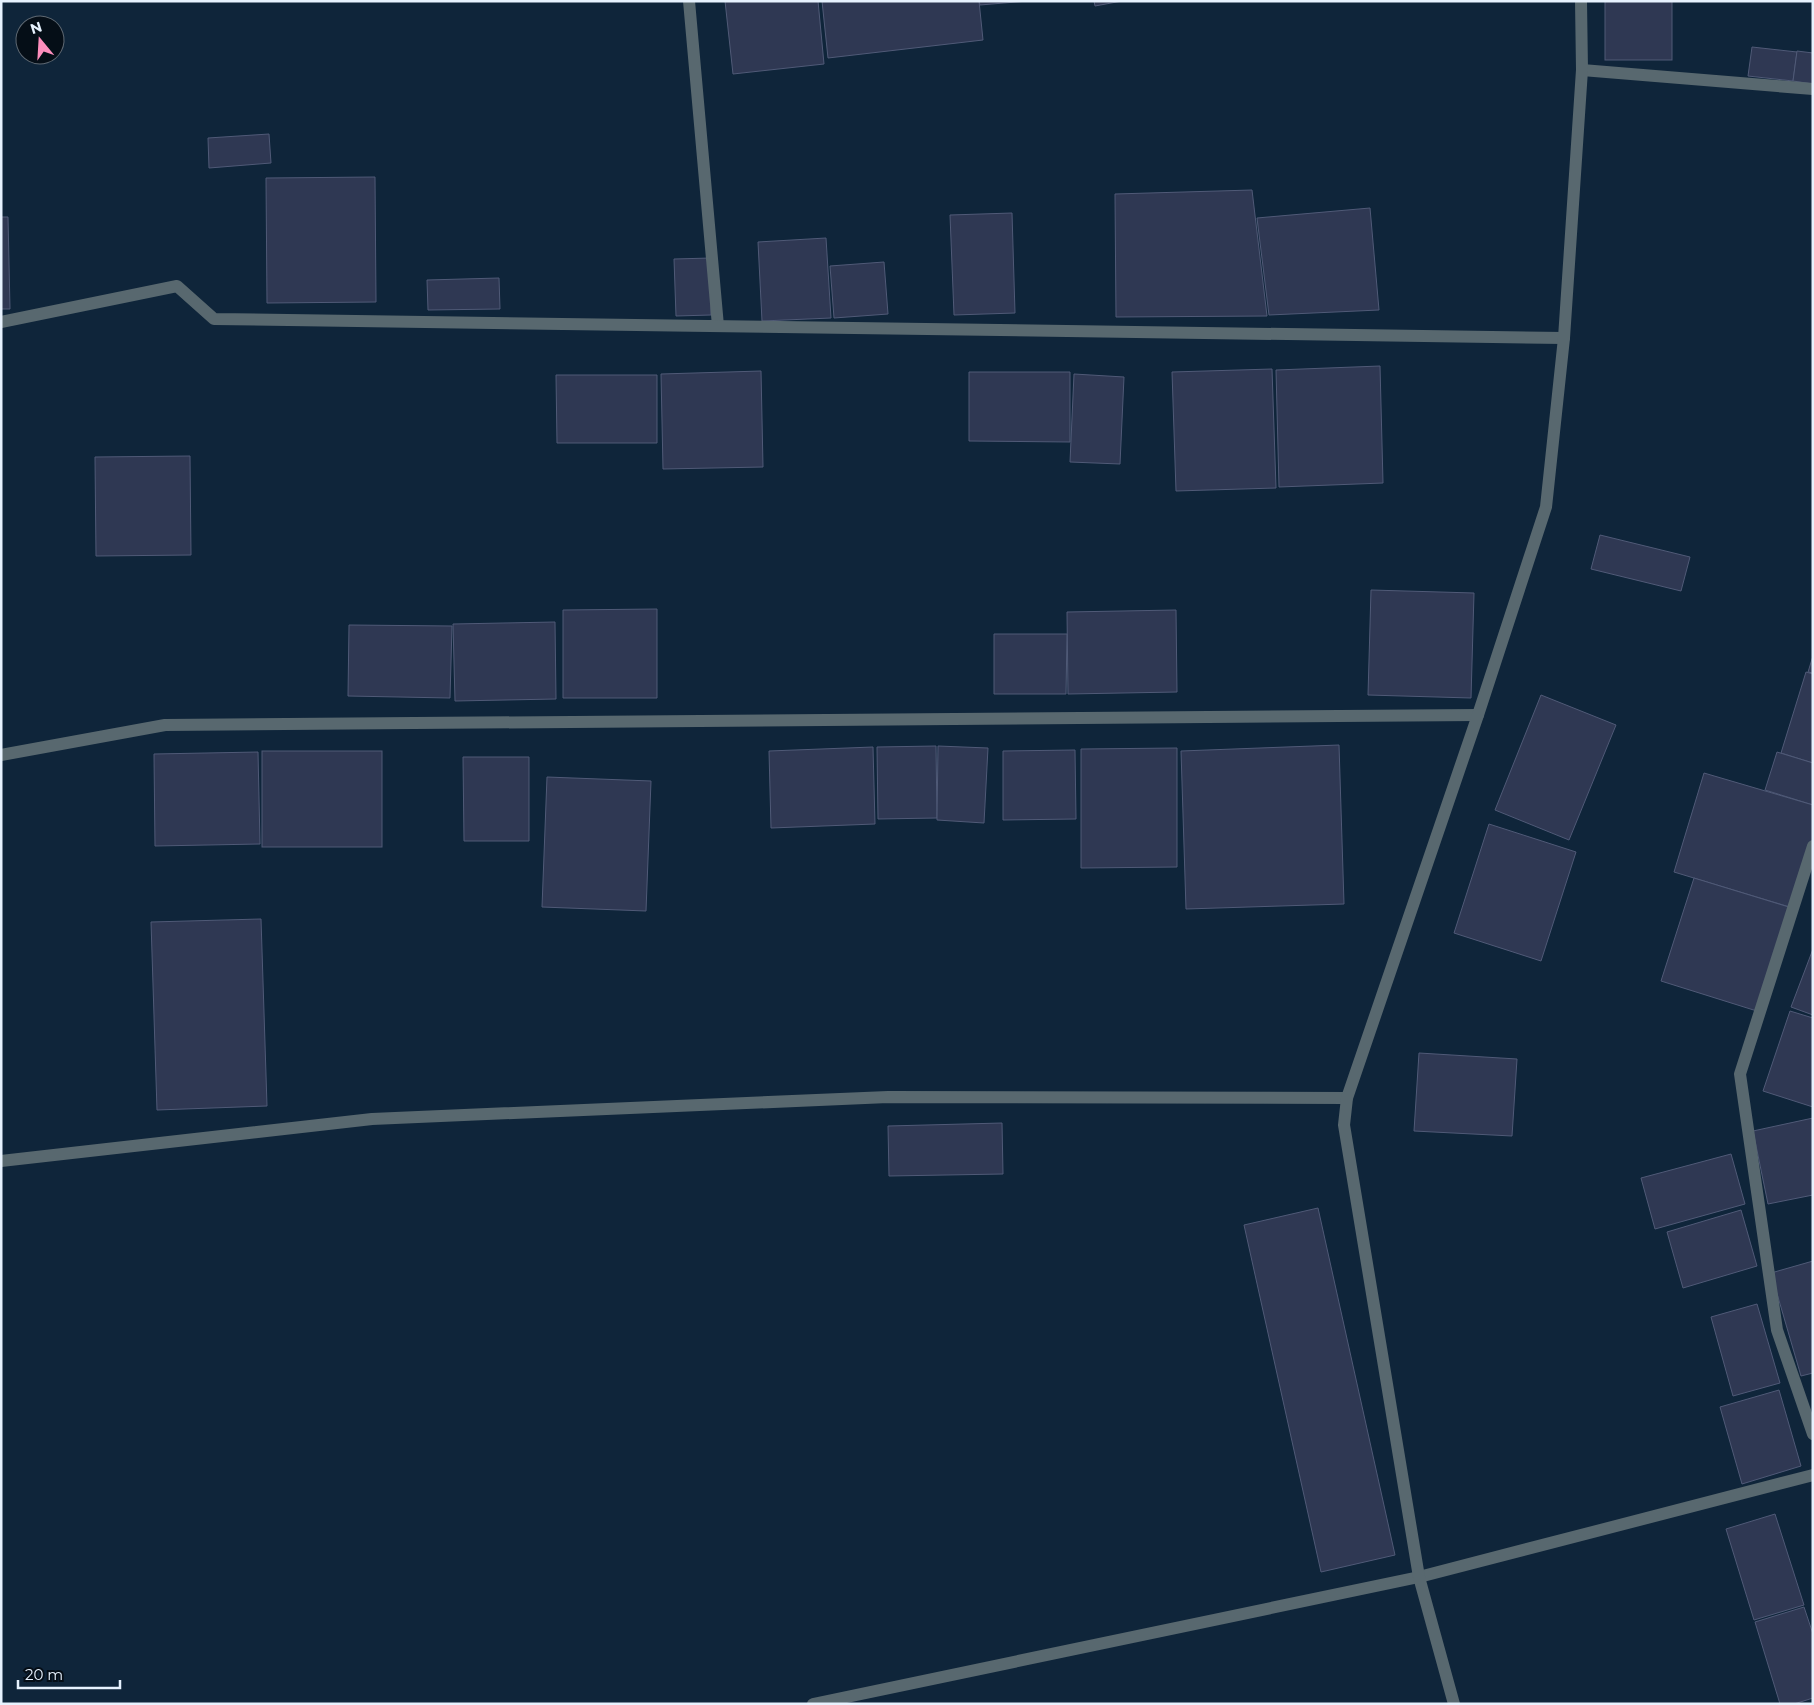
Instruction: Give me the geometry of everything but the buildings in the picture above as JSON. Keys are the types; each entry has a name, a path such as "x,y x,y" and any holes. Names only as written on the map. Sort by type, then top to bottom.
{"street":[{"path":"689,1 718,326"},
{"path":"1454,1704 1419,1577 1344,1125 1347,1098 1478,715 1546,507 1564,338 1582,70 1581,1"},
{"path":"1582,70 1813,89"},
{"path":"1,322 177,286 214,319 1564,338"},
{"path":"1,755 165,725 1478,715"},
{"path":"1813,846 1740,1074 1777,1330 1813,1434"},
{"path":"1,1161 372,1119 888,1097 1347,1098"},
{"path":"814,1704 1419,1577 1813,1475"}]}
